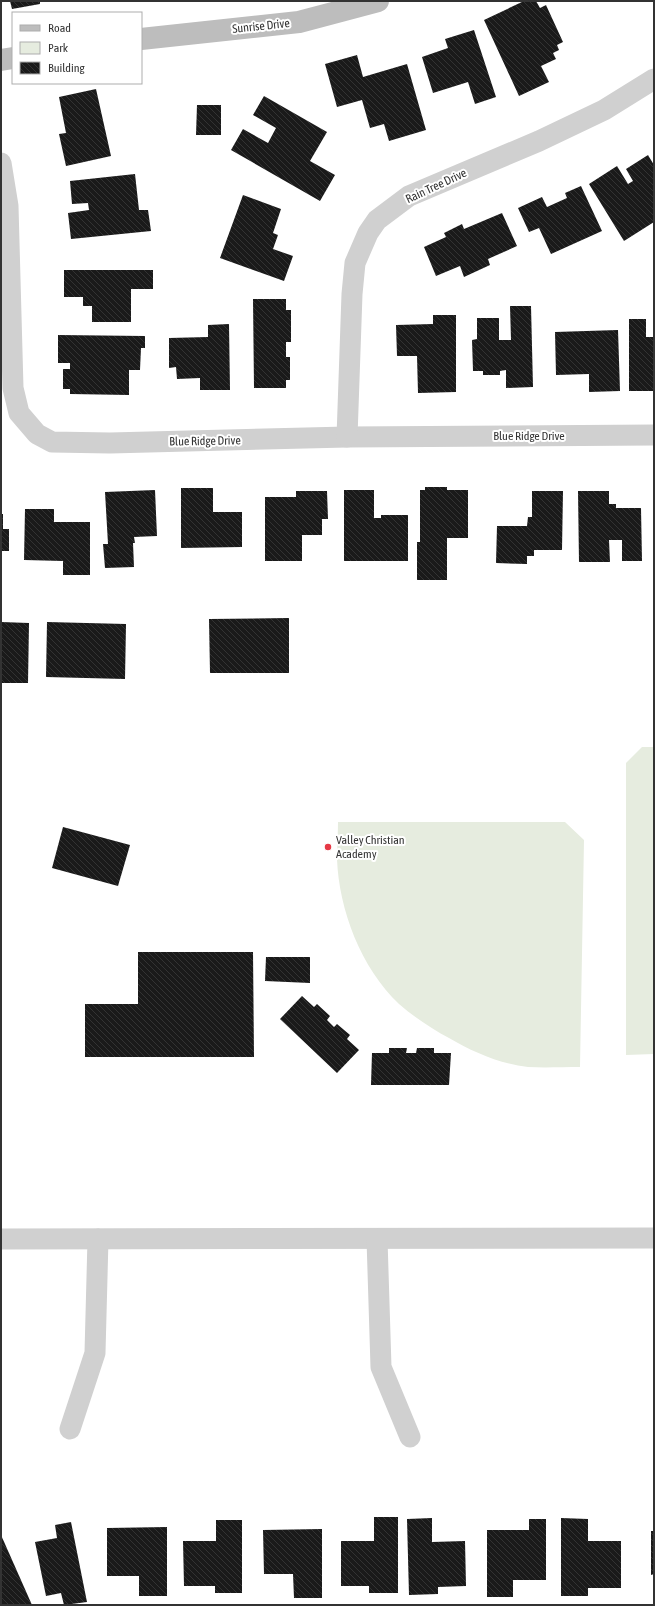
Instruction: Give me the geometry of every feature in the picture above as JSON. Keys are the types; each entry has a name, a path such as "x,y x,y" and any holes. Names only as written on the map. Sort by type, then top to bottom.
{"street":[{"name":"Sunrise Drive","path":"142,38 299,22 378,1"},
{"path":"1,60 12,58"},
{"name":"Rain Tree Drive","path":"347,437 352,294 355,263 368,233 377,220 409,196 545,138 604,110 654,79"},
{"name":"Blue Ridge Drive","path":"1,162 8,206 13,388 19,412 37,434 52,442 110,443 347,437 654,435"},
{"path":"1,1239 654,1238"},
{"path":"70,1429 95,1353 98,1239"},
{"path":"377,1239 382,1367 410,1437"}],"green space":[{"path":"642,747 654,747 654,1054 626,1055 626,763"},
{"path":"338,822 565,822 584,840 580,1067 528,1067 487,1057 430,1027 399,1004 386,990 363,956 347,918 342,898 337,859"}],"building":[{"path":"10,1 40,1 40,4 12,9"},
{"path":"524,1 536,1 540,8 546,5 563,42 557,45 559,50 553,53 556,59 541,66 549,82 519,96 484,20"},
{"path":"474,30 496,97 475,104 468,82 433,93 422,57 448,48 445,39"},
{"path":"357,55 363,77 407,64 426,130 389,141 384,124 370,128 362,100 337,107 325,64"},
{"path":"96,89 111,156 66,166 59,134 66,133 59,97"},
{"path":"264,96 327,132 310,161 335,175 320,201 231,150 243,129 268,143 276,128 253,115"},
{"path":"197,105 221,105 221,135 196,135"},
{"path":"648,155 654,165 654,222 624,241 589,184 617,166 628,184 633,181 626,169"},
{"path":"135,174 139,210 148,210 151,231 71,239 68,213 89,210 88,203 72,204 70,181"},
{"path":"581,186 602,231 551,254 539,228 529,232 518,208 542,197 547,207 567,198 565,193"},
{"path":"243,195 281,209 273,233 278,235 273,249 293,256 284,281 220,258"},
{"path":"502,213 517,246 488,259 490,265 464,277 460,266 436,276 424,247 446,237 444,233 462,224 464,229"},
{"path":"64,270 153,270 153,289 131,289 131,322 92,322 92,306 83,306 83,297 64,297"},
{"path":"253,299 286,299 286,310 291,310 291,342 286,342 286,357 290,357 290,380 286,380 286,388 254,388"},
{"path":"510,306 531,306 533,387 506,388 506,370 500,371 500,375 483,375 483,371 473,371 472,340 477,339 477,318 499,318 499,340 511,340"},
{"path":"433,315 456,315 456,392 418,393 417,356 397,356 396,325 433,324"},
{"path":"629,319 646,319 646,337 654,337 654,391 629,391"},
{"path":"229,324 230,390 200,390 200,378 177,379 176,367 169,368 169,338 208,337 208,325"},
{"path":"618,330 620,391 589,392 589,374 556,375 555,332"},
{"path":"58,335 145,336 145,348 141,348 140,370 129,370 129,395 70,394 70,389 63,389 63,369 70,369 70,363 58,363"},
{"path":"425,487 447,487 447,490 468,490 468,538 447,538 447,580 417,580 417,542 420,542 420,490 425,490"},
{"path":"181,488 213,488 213,512 242,512 242,547 181,548"},
{"path":"155,490 157,536 134,537 134,567 105,568 103,544 108,544 105,492"},
{"path":"344,490 374,490 374,518 381,518 381,515 408,515 408,561 344,561"},
{"path":"296,491 327,491 328,519 322,519 322,535 302,535 302,561 265,561 265,497 296,497"},
{"path":"532,491 563,491 562,550 534,550 534,556 527,556 527,564 496,563 497,526 527,526 528,517 532,517"},
{"path":"578,491 609,491 609,504 616,504 616,508 641,508 642,561 622,561 622,540 609,540 610,562 579,562"},
{"path":"25,509 54,509 54,522 90,522 90,575 63,575 63,561 24,560"},
{"path":"1,514 3,514 3,529 9,529 9,551 1,551"},
{"path":"289,618 289,673 210,673 209,619"},
{"path":"1,622 29,623 28,683 1,683"},
{"path":"47,622 126,624 125,679 46,677"},
{"path":"63,827 130,845 118,886 52,868"},
{"path":"138,952 253,952 254,1057 85,1057 85,1004 138,1004"},
{"path":"266,957 310,957 310,983 265,981"},
{"path":"302,996 314,1007 317,1004 330,1016 327,1020 334,1027 337,1024 350,1035 347,1039 359,1050 337,1073 280,1019"},
{"path":"389,1048 407,1048 406,1053 416,1053 417,1048 434,1048 434,1053 451,1053 449,1085 371,1085 372,1053 389,1053"},
{"path":"374,1517 398,1517 398,1593 369,1593 369,1586 341,1586 341,1541 374,1541"},
{"path":"432,1518 432,1542 465,1541 466,1586 438,1587 438,1594 409,1595 407,1519"},
{"path":"561,1518 588,1519 588,1541 621,1541 621,1588 588,1588 588,1596 561,1596"},
{"path":"529,1519 546,1519 546,1580 513,1580 513,1597 487,1597 487,1530 529,1530"},
{"path":"216,1520 242,1520 242,1593 215,1593 215,1586 184,1586 183,1541 216,1541"},
{"path":"71,1522 87,1602 64,1605 61,1593 46,1596 35,1542 57,1538 55,1525"},
{"path":"167,1527 167,1596 139,1596 139,1576 107,1576 107,1528"},
{"path":"322,1529 322,1598 294,1598 293,1574 264,1574 263,1530"},
{"path":"651,1531 654,1531 654,1574 651,1575"},
{"path":"1,1535 32,1605 1,1605"}],"place":[{"name":"Valley Christian Academy","path":"328,847"}]}
